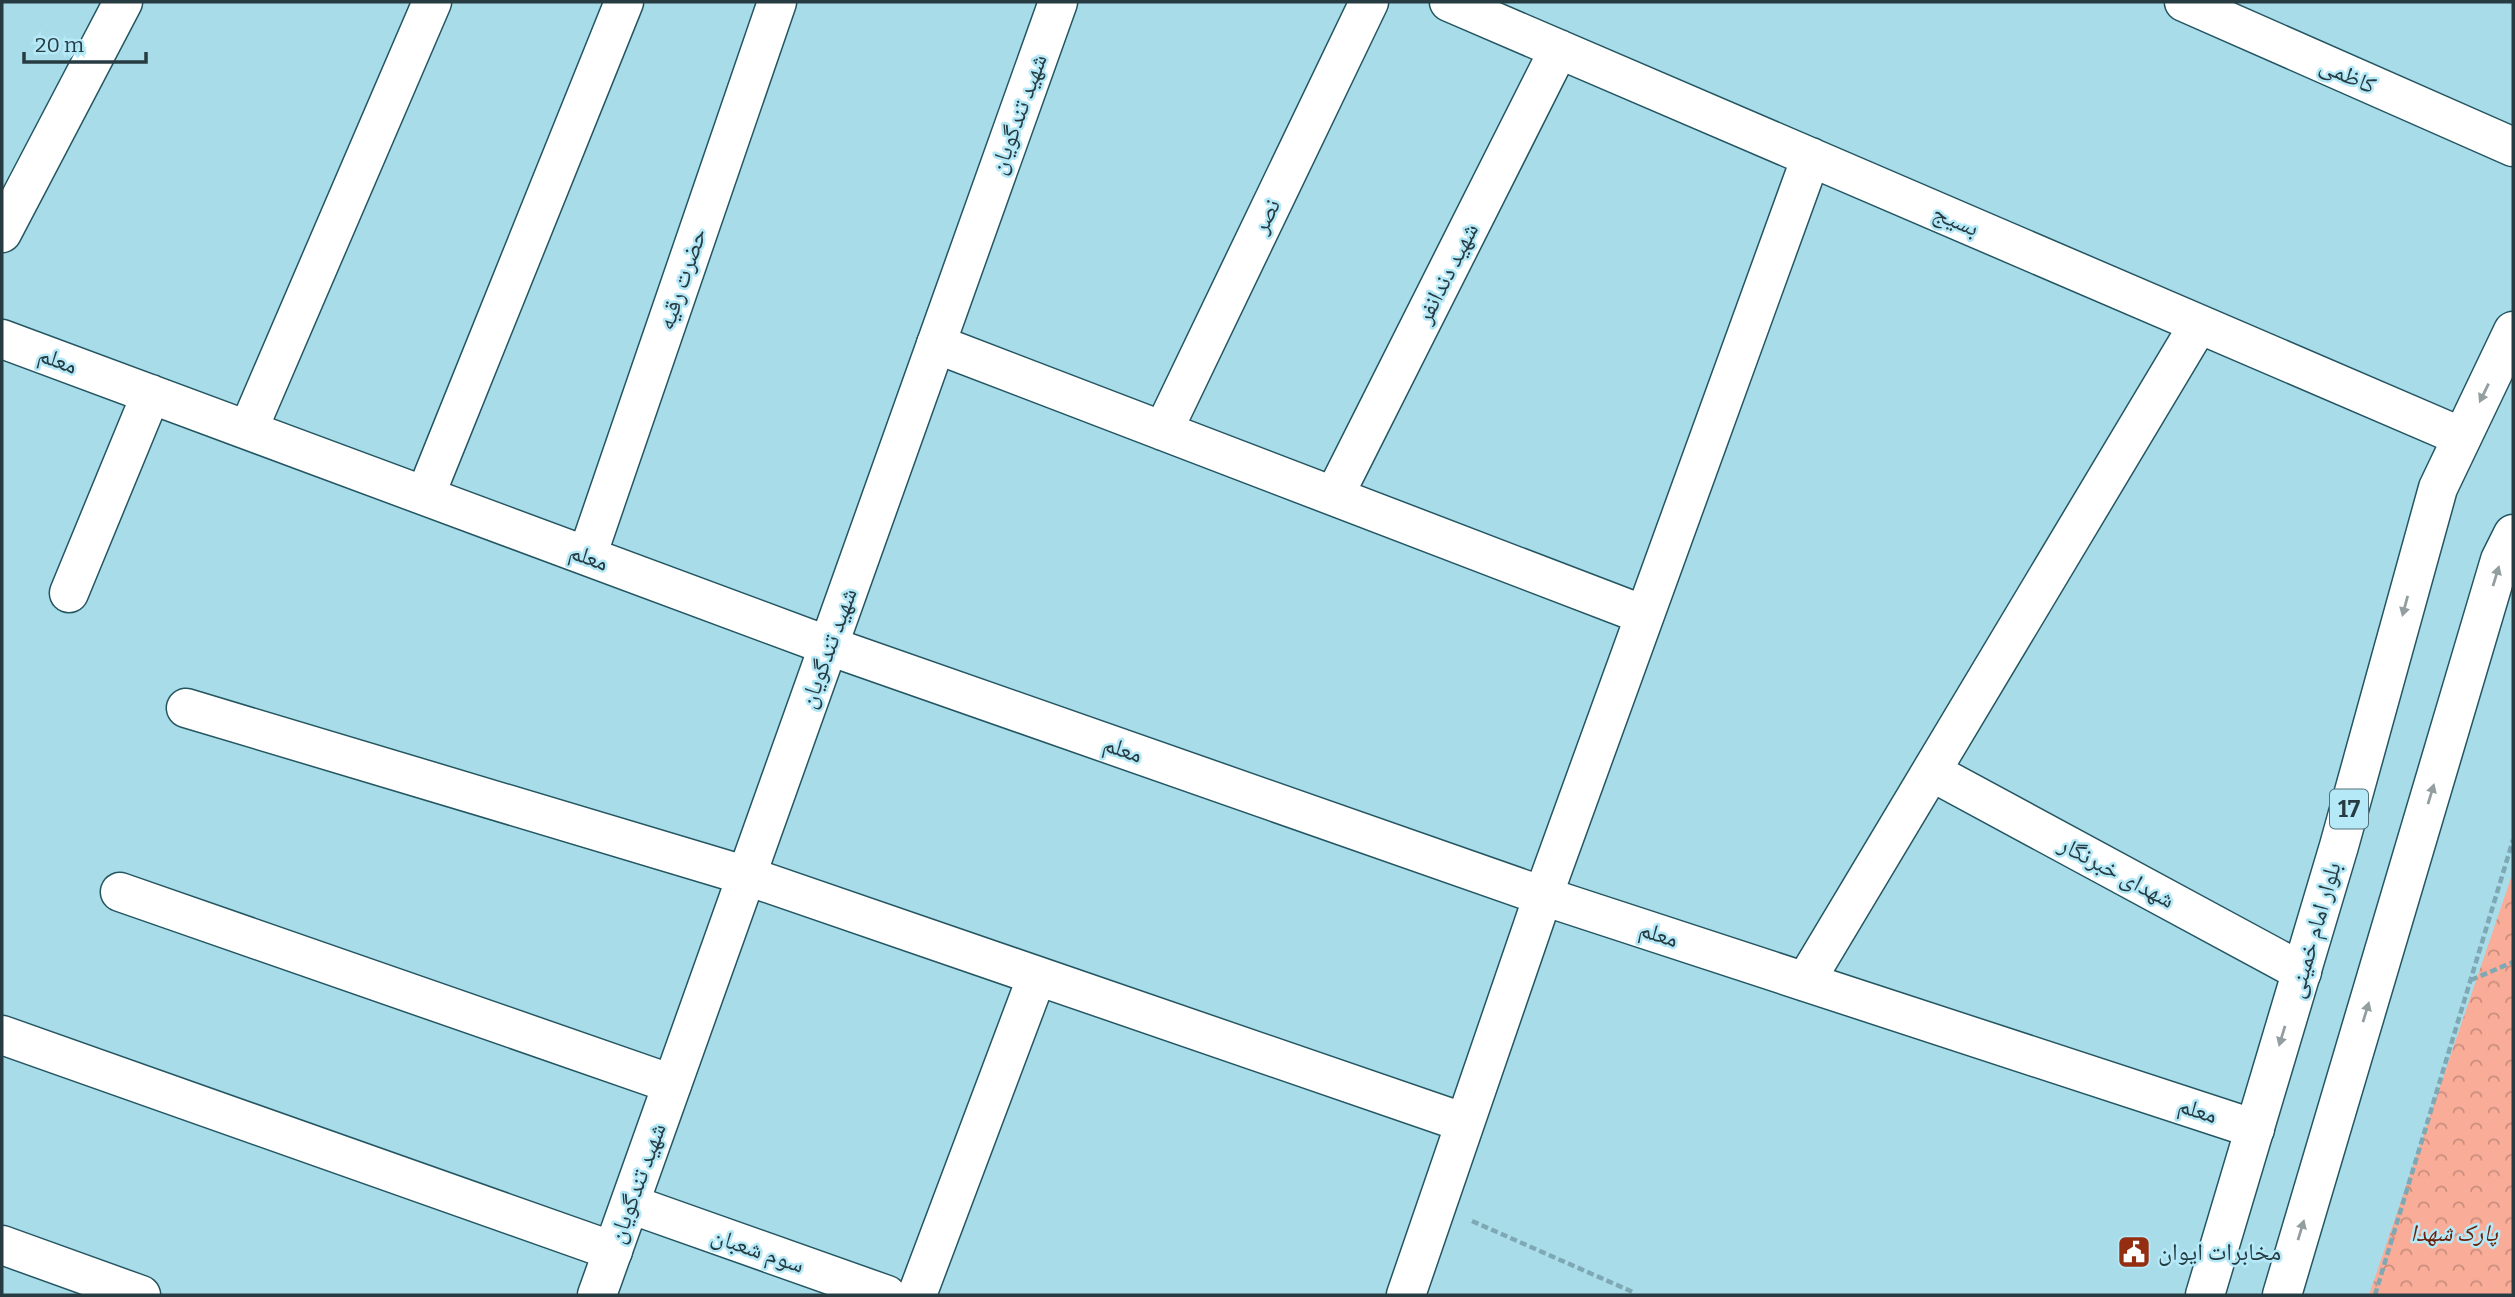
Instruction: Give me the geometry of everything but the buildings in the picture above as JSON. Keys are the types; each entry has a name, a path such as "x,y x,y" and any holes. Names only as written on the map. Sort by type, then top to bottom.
{"street":[{"path":"2,233 123,2"},
{"path":"248,430 432,2"},
{"path":"425,496 624,2"},
{"name":"حضرت رقیه","path":"587,556 777,2"},
{"name":"شهید تندگویان","path":"597,1295 1058,2"},
{"name":"نصر","path":"1163,431 1370,2"},
{"name":"بسیج","path":"1449,2 2462,437"},
{"name":"کاظمی","path":"2184,2 2513,147"},
{"name":"شهید دندانفر","path":"1334,496 1559,49"},
{"path":"1406,1295 1543,896 1811,158"},
{"path":"1805,982 2199,324"},
{"name":"بلوار امام خمینی","path":"2205,1295 2339,846 2438,488 2513,331"},
{"name":"معلم","path":"2,339 829,646 1543,896 2255,1129"},
{"path":"936,344 1644,615"},
{"path":"69,593 151,394"},
{"path":"2282,1295 2500,560 2513,534"},
{"path":"186,708 747,876 1465,1123"},
{"name":"شهدای خبرنگار","path":"1932,772 2302,972"},
{"path":"120,892 672,1084"},
{"path":"917,1295 1037,976"},
{"path":"2,1035 613,1251"},
{"name":"سوم شعبان","path":"630,1204 887,1295"},
{"path":"2,1245 141,1295"}],"path":[{"path":"2375,1295 2513,840"},
{"path":"2471,980 2513,962"},
{"path":"1437,1206 1635,1293"}],"green space":[{"name":"پارک شهدا","path":"2513,872 2513,1295 2369,1295"}],"place":[{"name":"مخابرات ایوان","path":"2134,1252"}]}
